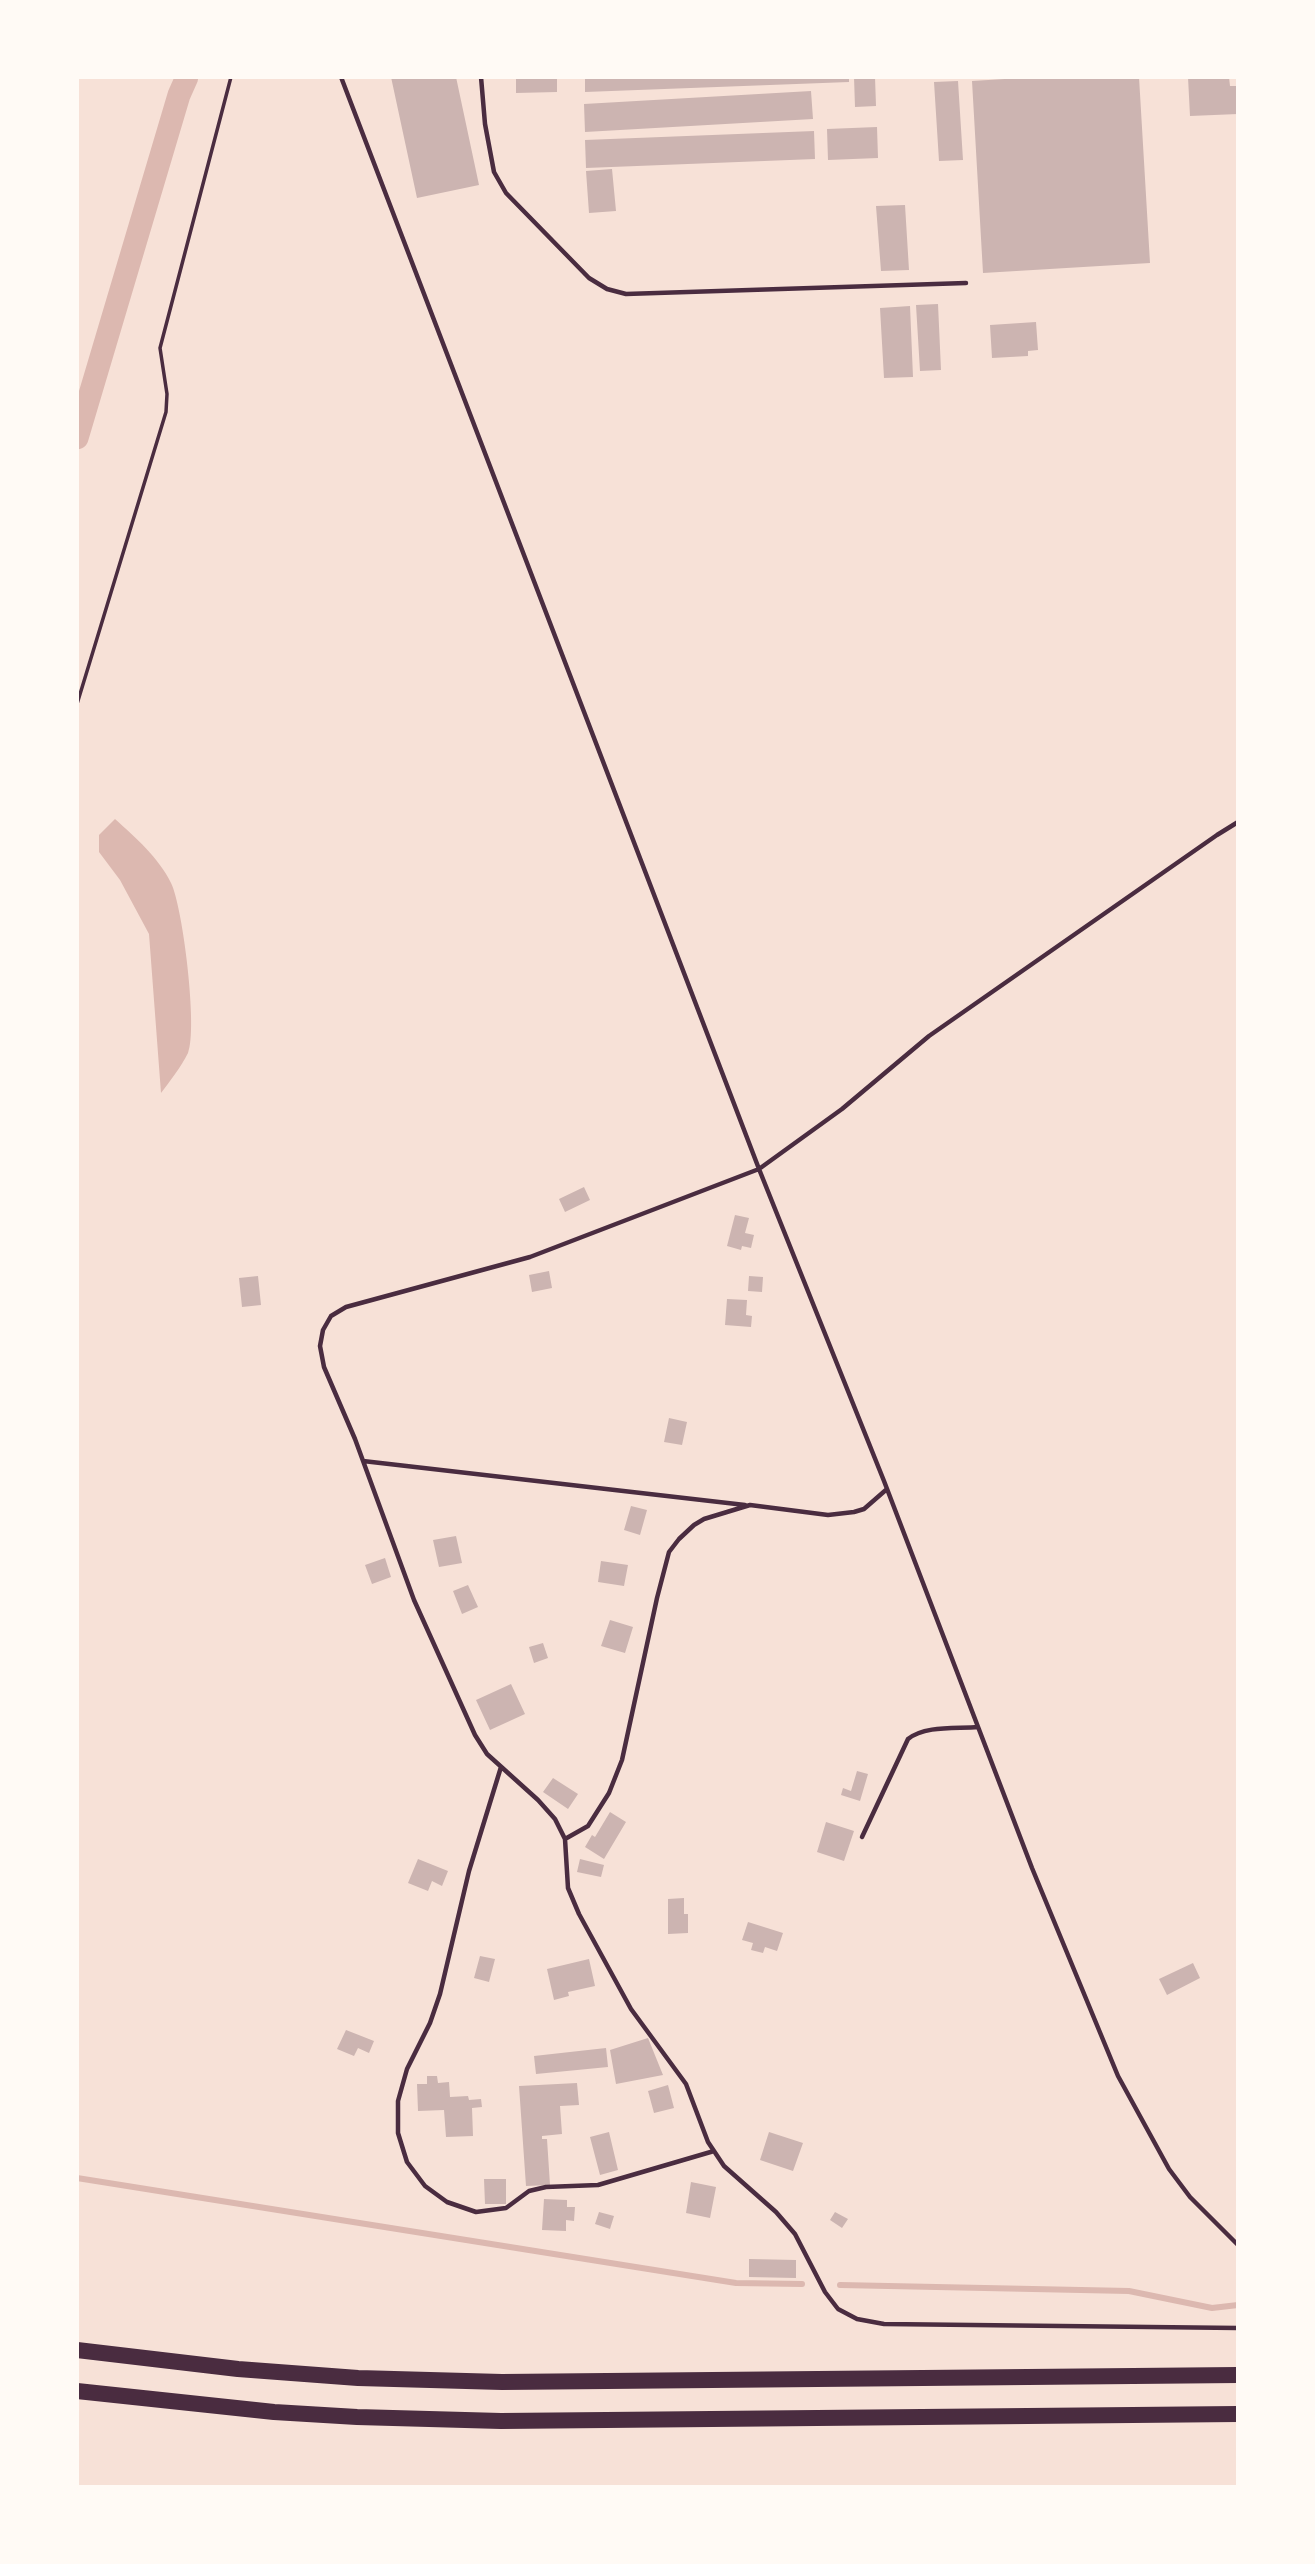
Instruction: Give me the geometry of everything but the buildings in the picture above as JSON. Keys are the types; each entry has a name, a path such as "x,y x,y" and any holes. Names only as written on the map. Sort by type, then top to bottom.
{"highway":[{"path":"77,2343 139,2358"},
{"path":"77,2350 238,2370 358,2378 502,2382 1238,2375"},
{"path":"77,2391 288,2413 501,2421 1238,2414"}],"lane":[{"path":"341,77 759,1169 887,1489 1032,1868 1118,2076 1168,2169 1190,2197 1238,2245"},
{"path":"481,77 485,124 494,172 506,193 589,278 607,289 626,294 966,283"},
{"path":"1238,822 970,1006 842,1109 759,1169 530,1257 346,1307 331,1316 323,1330 320,1346 324,1367 363,1461 414,1600 453,1691 481,1745 487,1754 555,1819 565,1839 568,1888 579,1914 631,2009 686,2084 708,2143 724,2166 776,2211 795,2234 825,2292 838,2309 857,2319 884,2323 1238,2328"},
{"path":"363,1461 828,1515 864,1509 887,1489"},
{"path":"565,1839 588,1826 609,1793 622,1759 669,1552 694,1525 704,1519 750,1505"},
{"path":"862,1837 908,1739 928,1731 978,1727"},
{"path":"501,1767 469,1871 440,1993 430,2023 407,2069 398,2101 398,2133 407,2162 425,2186 440,2197 477,2212 506,2208 529,2191 546,2187 598,2185 714,2151"}],"path":[{"path":"77,704 166,412 167,394 160,348 230,77"}],"shaded area":[{"path":"115,819 160,865 171,883 180,916 188,968 191,1040 188,1053 161,1093 149,934 120,880 99,852 99,835"}],"waterway":[{"path":"77,438 179,95 187,77"},
{"path":"77,2178 736,2283 802,2284"},
{"path":"840,2285 1129,2291 1212,2308 1238,2305"}]}
